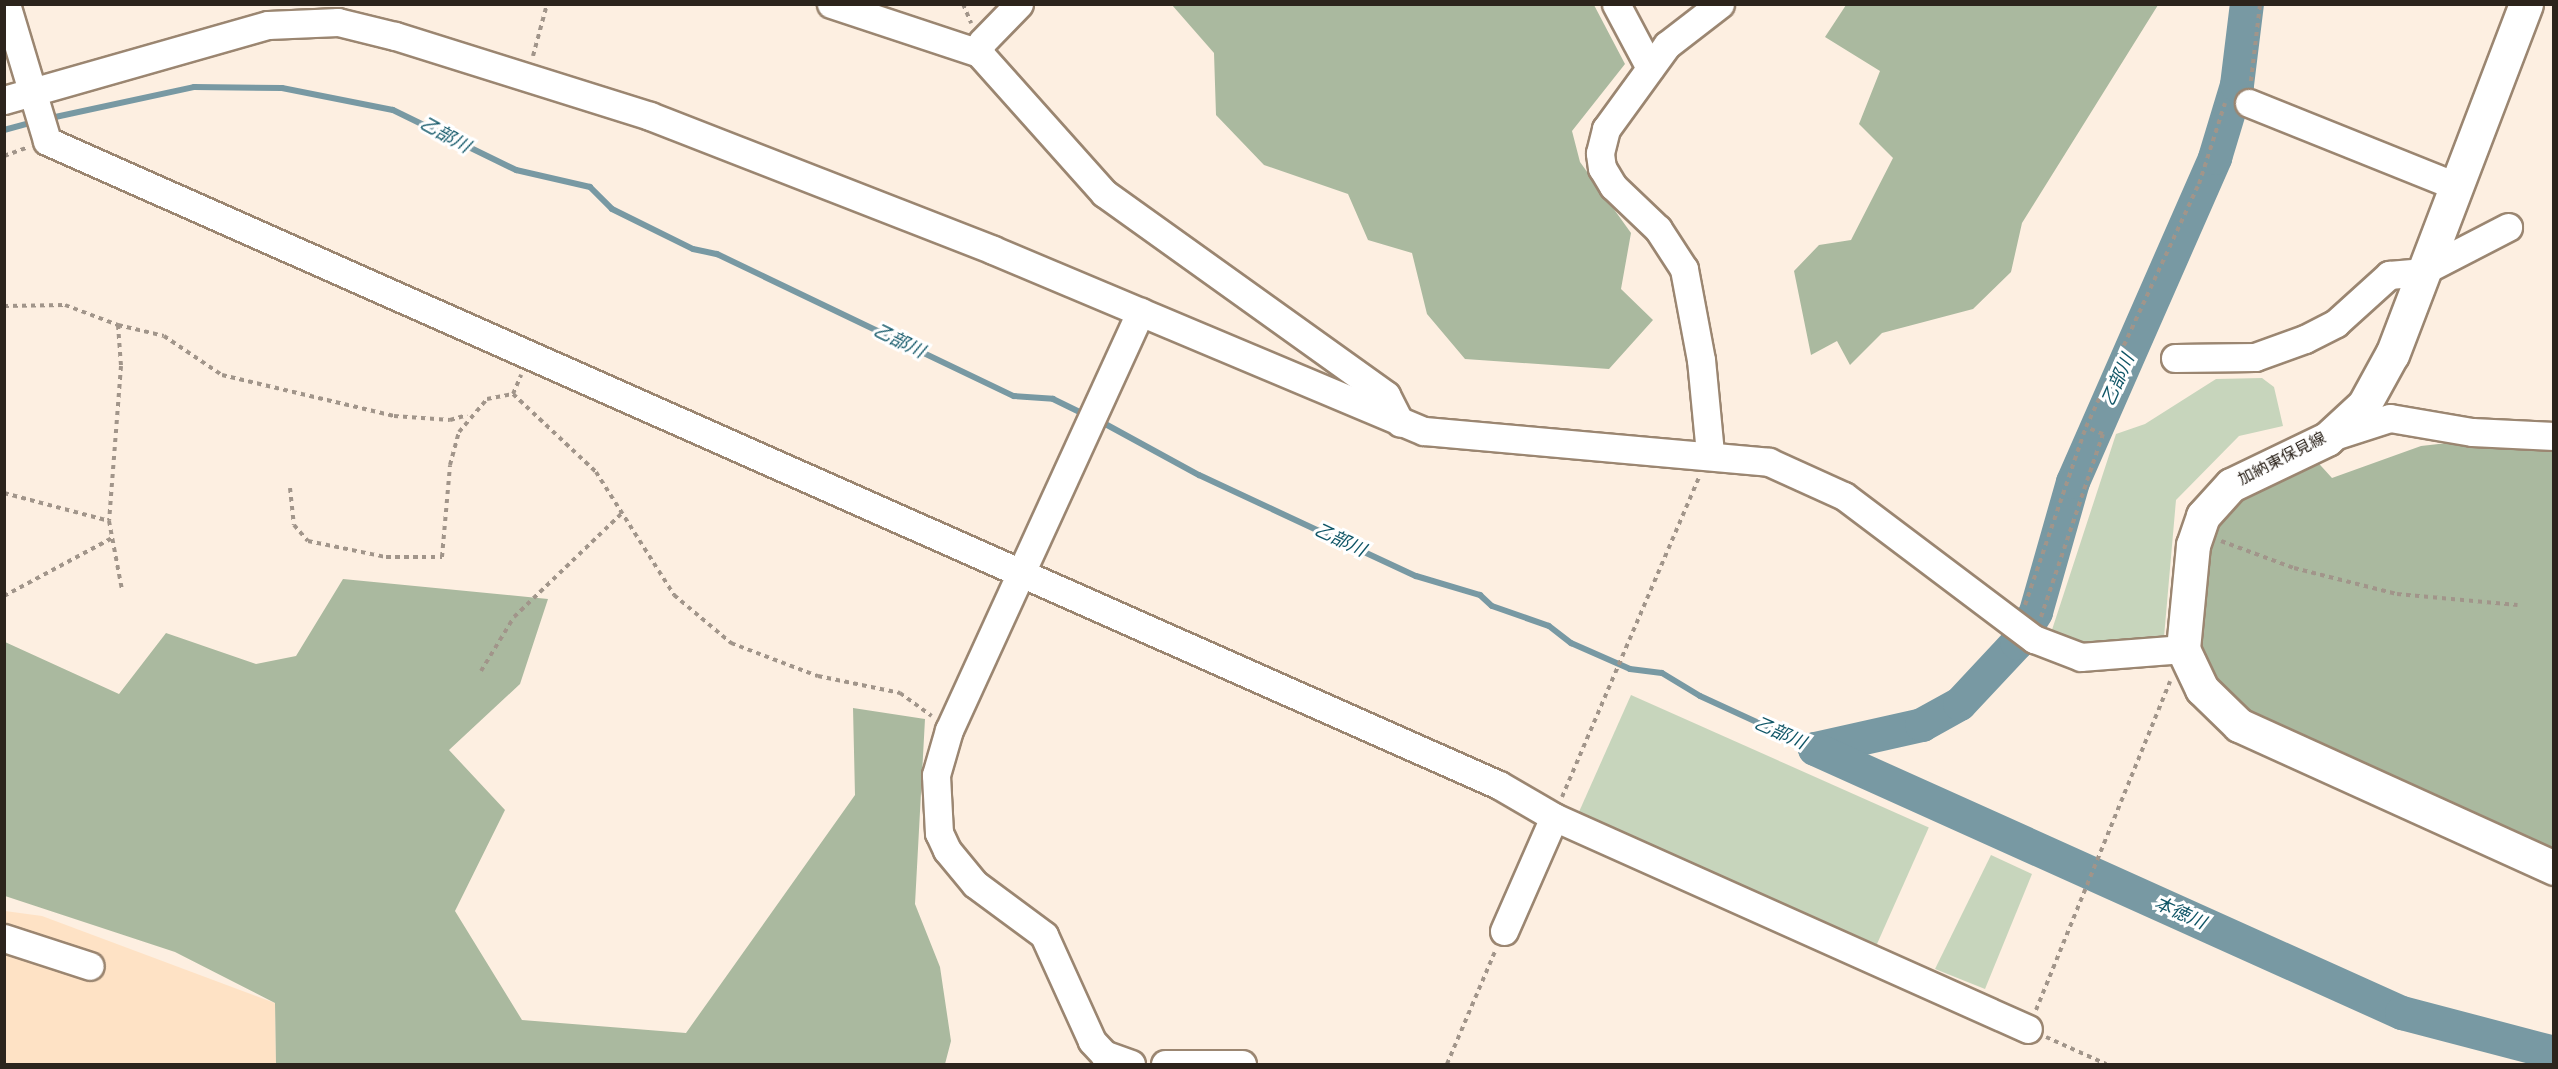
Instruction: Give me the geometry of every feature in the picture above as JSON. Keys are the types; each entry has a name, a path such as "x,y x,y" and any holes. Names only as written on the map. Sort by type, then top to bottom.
{"main road":[{"name":"加納東保見線","path":"2183,650 2198,531 2203,516 2231,485 2327,439 2364,405 2392,354 2453,185 2526,4"},
{"path":"2183,650 2202,689 2239,725 2553,868"}],"street":[{"path":"6,4 47,141 1020,577 1499,785 1554,817 2028,1029"},
{"path":"831,4 979,53 1104,193 1386,395 1400,423"},
{"path":"979,53 982,42 1019,4"},
{"path":"1616,4 1650,68"},
{"path":"1710,453 1701,360 1684,269 1658,229 1602,168 1606,129 1667,45 1720,4"},
{"path":"4,100 35,100 268,25 338,22 650,116 1140,312 1400,423 1480,440 1710,453 1768,462 1844,496 2011,625 2034,639 2080,657 2183,650"},
{"path":"2238,100 2453,185"},
{"path":"2175,358 2255,357 2336,324 2389,275 2421,272 2508,228"},
{"path":"1131,1065 1104,1054 1092,1041 1044,935 975,884 947,850 939,833 936,775 949,730 1140,312"},
{"path":"2327,439 2390,418 2472,432 2553,436"},
{"path":"1504,931 1554,817"},
{"path":"4,938 90,966"},
{"path":"1165,1065 1242,1065"}],"path":[{"path":"530,78 547,4"},
{"path":"2011,625 2030,595 2086,427 2238,100 2260,4"},
{"path":"4,306 65,305 118,325 164,336 222,375 394,417 450,420 468,415 486,399 513,394 596,472 624,510 674,595 731,643 818,676 900,693 949,730"},
{"path":"118,325 121,366 109,521 122,590"},
{"path":"290,488 294,525 308,542 333,550 434,561 446,551 450,465 468,415"},
{"path":"2034,639 2103,434 2086,427"},
{"path":"1554,817 1710,453"},
{"path":"4,493 109,521"},
{"path":"481,671 514,617 624,510"},
{"path":"2198,531 2354,584 2518,605"},
{"path":"4,596 112,538"},
{"path":"2106,1065 2028,1029 2183,650"},
{"path":"1447,1065 1504,931"}],"shaded area":[{"path":"5,911 42,916 275,1003 276,1064 5,1064"}],"green space":[{"path":"1172,5 1594,5 1625,64 1572,131 1580,162 1631,233 1621,289 1653,320 1609,369 1465,359 1427,314 1412,253 1368,240 1348,194 1264,165 1216,115 1214,53"},
{"path":"1846,5 2158,5 2022,223 2011,272 1973,309 1882,333 1850,365 1837,341 1811,355 1794,271 1819,245 1851,240 1893,158 1859,124 1880,71 1825,37"},
{"path":"2262,378 2274,387 2283,426 2239,436 2176,500 2164,637 2085,645 2049,639 2116,434 2145,424 2216,379"},
{"path":"2553,431 2553,853 2242,715 2211,681 2194,642 2194,592 2214,518 2235,496 2312,456 2332,478 2421,446"},
{"path":"343,579 548,599 520,684 449,750 505,810 455,911 522,1020 686,1033 855,795 853,708 925,719 915,904 940,967 951,1041 945,1064 276,1064 275,1003 175,952 5,896 5,642 119,694 166,633 256,664 296,656"},
{"path":"1631,695 1929,828 1877,945 1579,812"},
{"path":"1991,855 2032,874 1985,989 1935,969"}],"waterway":[{"name":"乙部川","path":"1815,749 1922,725 1960,704 2017,643 2036,612 2073,482 2215,158 2237,85 2247,4"},
{"name":"乙部川","path":"46,119 194,87 282,88 393,110 516,170 590,187 612,209 693,249 717,254 1014,396 1053,399 1086,415"},
{"name":"乙部川","path":"4,130 34,122"},
{"name":"乙部川","path":"1098,420 1199,475 1416,576 1480,595 1492,606 1549,626 1571,643 1630,669 1662,673 1700,696 1815,749"},
{"name":"本徳川","path":"1815,749 2402,1013 2554,1053"}]}
